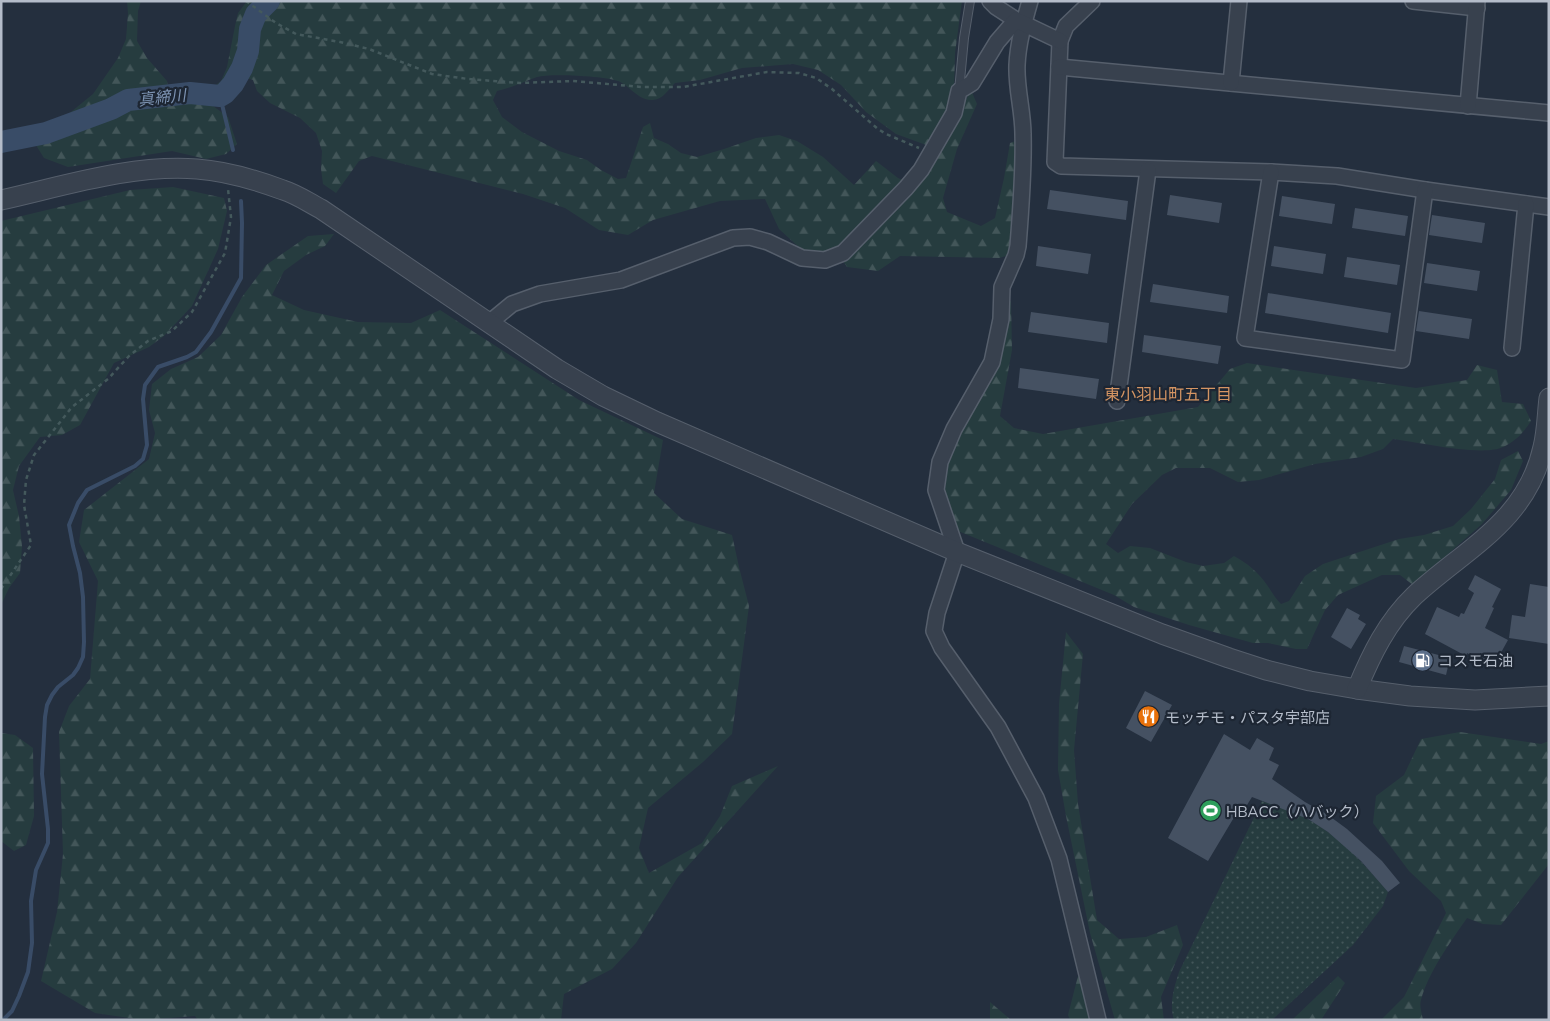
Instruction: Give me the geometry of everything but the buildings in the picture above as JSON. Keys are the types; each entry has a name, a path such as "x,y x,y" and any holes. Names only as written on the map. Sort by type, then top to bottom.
{"street":[{"path":"990,1 1020,22 1060,41"},
{"path":"1030,1 1020,22 1017,66 1023,128 1024,168 1018,246 1002,287 1001,318 992,362 954,430 940,462 936,490 957,552 937,614 934,631 942,648 998,727 1036,798 1058,859 1098,1020"},
{"path":"1092,1 1066,26 1060,41 1055,162 1061,166 1148,170 1271,172 1337,176 1549,207"},
{"path":"1231,83 1239,1"},
{"path":"1413,1 1477,5 1468,106"},
{"path":"489,324 512,304 540,294 621,280 733,238 750,237 768,242 802,258 825,260 843,254 921,170 954,113 959,91 972,83 997,42 1020,22"},
{"path":"1059,67 1549,113"},
{"path":"1,200 135,171 157,169 187,168 226,173 285,190 321,208 489,324 557,369 604,396 639,414 957,552 1162,634 1266,670 1310,681 1410,696 1475,700 1549,696"},
{"path":"1117,401 1148,170"},
{"path":"1271,172 1246,338 1402,360 1425,190"},
{"path":"1512,348 1526,204"},
{"path":"1357,689 1378,641 1392,621 1414,596 1501,525 1515,508 1528,486 1539,460 1543,446 1549,398"}],"lane":[{"path":"959,91 970,1"}],"path":[{"path":"246,1 276,23 296,34 369,49 432,74 468,79 520,83 573,81 642,87 684,87 767,72 799,73 816,78 832,89 886,134 932,153"},
{"path":"1,589 32,545 24,505 26,480 34,455 72,407 108,379 129,356 148,341 172,331 192,312 225,253 232,217 226,173"}],"green space":[{"path":"127,1 141,1 138,11 137,41 147,58 167,81 170,100 205,100 228,117 237,144 226,154 206,159 172,151 68,167 44,158 34,142 93,94 118,58 126,39"},
{"path":"247,1 962,1 955,53 954,93 949,115 929,146 896,134 866,112 841,85 818,70 793,64 742,68 700,80 675,83 655,100 642,98 622,83 612,79 565,75 537,77 497,91 493,100 502,117 522,132 559,151 587,160 618,179 626,178 643,127 650,123 654,138 668,144 681,153 697,157 756,138 779,135 797,141 823,157 854,185 876,161 898,178 915,186 950,130 971,90 977,104 957,149 943,198 947,212 981,226 995,218 1010,143 1019,140 1013,254 999,258 900,256 878,271 847,267 836,250 823,258 803,251 779,229 765,199 720,201 653,220 628,235 599,230 565,208 523,194 372,156 359,161 336,193 323,184 321,169 322,151 316,133 300,118 270,103 257,91 253,80 238,75 222,89 209,90 221,81 227,67 238,13"},
{"path":"173,187 224,198 227,211 218,249 192,306 164,336 149,347 114,363 80,425 62,435 40,437 19,466 13,490 19,516 22,546 20,573 9,588 1,605 1,221 130,190"},
{"path":"334,234 325,246 306,255 284,271 272,295 304,310 358,322 411,323 440,310 579,400 663,440 654,493 682,519 732,535 749,606 732,734 703,762 648,808 639,848 649,873 702,843 720,816 732,786 778,766 678,877 636,943 612,969 564,994 561,1020 198,1020 195,1016 143,1020 95,1013 41,981 57,912 63,854 59,732 69,706 90,679 98,581 79,542 84,510 149,459 155,433 149,410 152,384 171,369 198,357 221,335 242,297 266,265 308,236"},
{"path":"1011,301 1012,350 1000,416 1014,428 1043,434 1198,407 1230,369 1247,363 1416,388 1467,380 1477,365 1497,370 1502,402 1523,404 1531,421 1519,436 1503,447 1494,450 1466,450 1393,439 1383,449 1361,457 1315,464 1259,480 1238,482 1210,468 1176,468 1162,475 1132,504 1106,544 1118,553 1130,546 1150,548 1186,562 1203,566 1224,563 1234,556 1248,565 1264,580 1281,604 1289,601 1305,576 1323,564 1399,539 1424,535 1453,526 1471,509 1495,479 1501,460 1518,451 1523,461 1511,490 1482,524 1413,585 1400,575 1382,575 1338,595 1325,610 1307,649 1296,649 1268,643 1253,643 1189,625 1134,607 1114,595 958,531 946,502 941,478 1008,302"},
{"path":"1066,632 1083,654 1074,750 1078,804 1097,920 1119,939 1146,937 1177,925 1183,945 1161,997 1164,1020 1115,1020 1090,933 1058,770 1059,704"},
{"path":"1460,732 1541,744 1549,741 1549,864 1501,925 1483,924 1467,918 1441,958 1424,990 1420,1002 1423,1020 1381,1020 1404,997 1446,913 1441,901 1409,871 1373,823 1376,796 1404,775 1421,739"},
{"path":"1,733 15,735 33,748 34,816 26,845 14,851 1,841"},
{"path":"1262,801 1303,816 1331,834 1361,861 1388,892 1383,906 1353,945 1272,1020 1174,1020 1172,1002 1179,972"},
{"path":"1079,972 1093,1020 1070,1020 1068,1015"},
{"path":"1338,976 1345,983 1321,1020 1292,1020"},
{"path":"990,1002 1011,1020 990,1020"}],"waterway":[{"name":"真締川","path":"1,142 46,133 111,109 128,100 190,93 220,96 233,84 242,68 248,51 250,29 256,14 269,1"},
{"path":"220,96 233,150"},
{"path":"3,1020 12,1011 28,972 32,943 31,901 36,870 48,843 42,774 47,705 58,687 73,675 83,657 83,597 80,573 69,525 78,503 87,490 135,466 143,459 147,445 143,399 145,385 158,367 196,352 211,332 241,278 241,201"}],"place":[{"name":"コスモ石油","path":"1422,660"},
{"name":"モッチモ・パスタ宇部店","path":"1149,717"},
{"name":"HBACC（ハバック）","path":"1210,811"}],"district":[{"name":"東小羽山町五丁目","path":"1168,394"}]}
